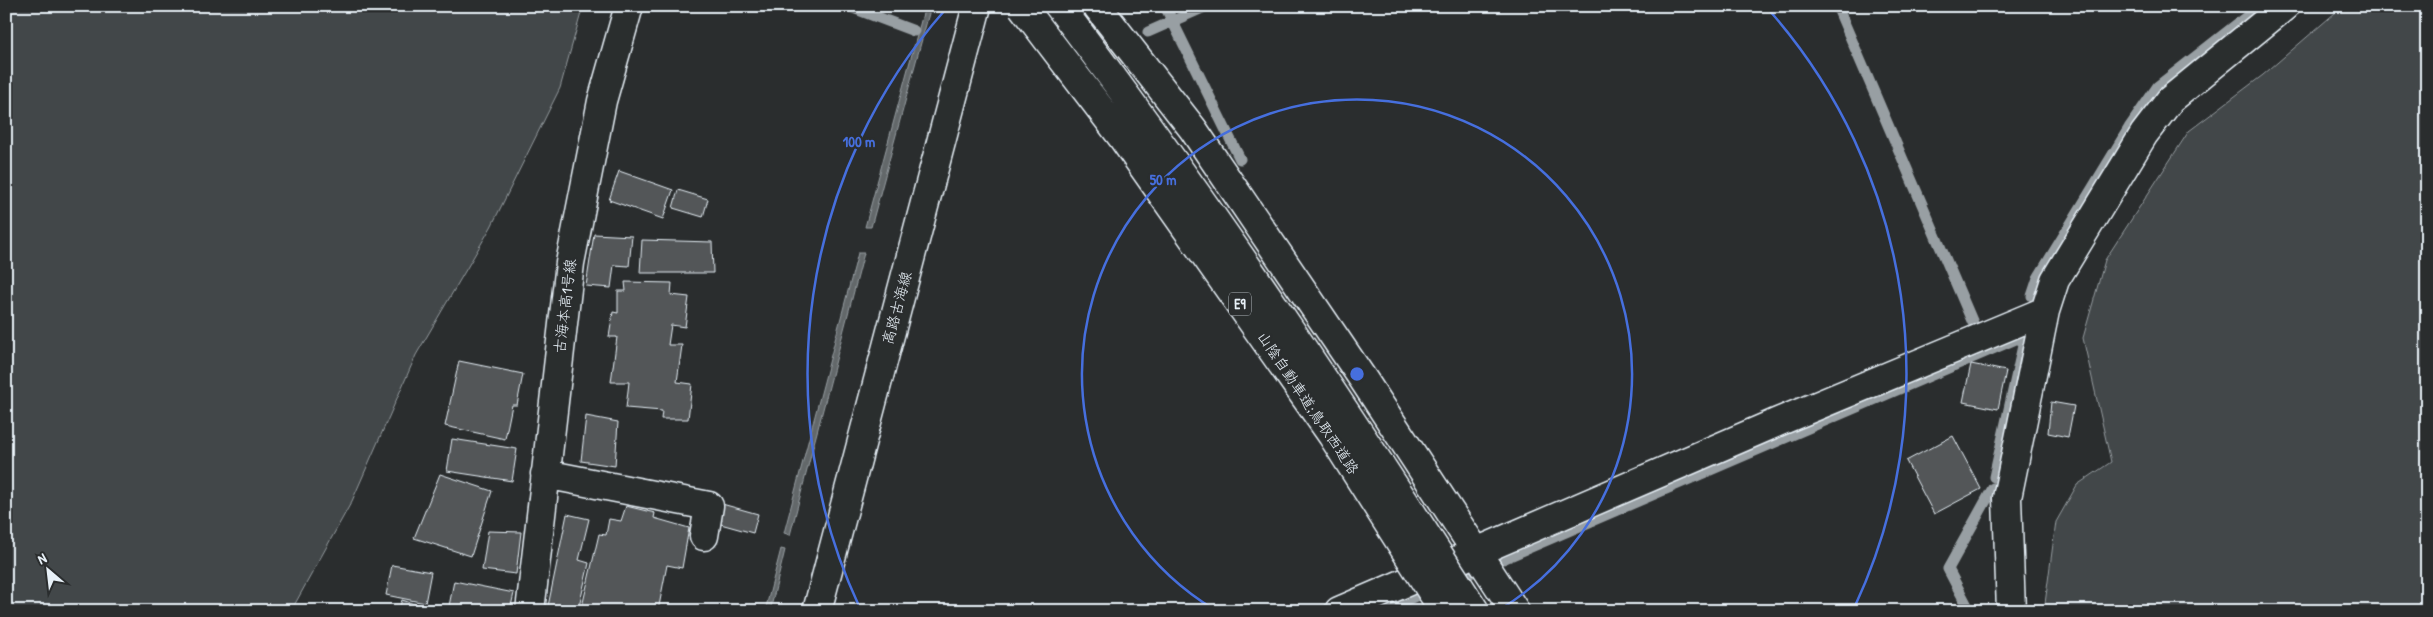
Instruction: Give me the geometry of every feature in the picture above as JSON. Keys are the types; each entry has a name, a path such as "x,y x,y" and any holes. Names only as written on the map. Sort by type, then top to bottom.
{"main road":[{"name":"古海本高1号線","path":"530,611 570,263 602,101 629,6"},
{"name":"高路古海線","path":"817,611 977,6"},
{"name":"山陰自動車道;鳥取西道路","path":"1022,6 1122,137 1332,435 1444,611"},
{"name":"山陰自動車道;鳥取西道路","path":"1059,6 1145,120 1353,420 1475,611"},
{"path":"1097,6 1193,129 1478,551 1515,611"},
{"path":"2011,611 2008,498 2045,311 2055,280 2144,134 2170,100 2285,6"},
{"path":"1339,611 1787,418 2045,311"},
{"path":"545,474 709,506 704,536"}],"shaded area":[{"path":"6,6 583,6 560,88 491,227 416,355 352,501 291,611 6,611"},
{"path":"925,6 931,6 871,227 865,227"},
{"path":"2343,6 2427,6 2427,611 2044,611 2056,522 2077,485 2111,462 2083,338 2105,260 2189,131 2263,75"},
{"path":"858,253 864,253 790,535 784,533"},
{"path":"781,549 785,550 770,611 765,611"}],"building":[{"path":"619,171 673,190 663,219 609,200"},
{"path":"678,190 708,199 703,217 673,208"},
{"path":"594,234 632,236 629,266 614,265 611,288 586,286"},
{"path":"642,240 712,242 713,273 640,273"},
{"path":"625,282 672,283 671,295 689,297 685,327 671,325 668,345 682,345 677,382 692,384 688,419 661,419 662,411 626,408 629,382 611,382 617,337 609,337 613,312 618,313 618,291 626,291"},
{"path":"459,361 523,374 517,405 512,405 505,439 445,426"},
{"path":"1971,364 2006,371 1998,409 1963,402"},
{"path":"2051,402 2074,406 2068,437 2048,433"},
{"path":"586,416 618,422 615,466 581,461"},
{"path":"1953,436 1981,489 1934,514 1906,461"},
{"path":"452,439 517,449 512,481 447,471"},
{"path":"440,474 492,491 471,556 414,538"},
{"path":"722,504 758,514 753,533 717,523"},
{"path":"626,506 655,513 654,518 689,528 682,568 667,565 658,611 581,611 599,534 606,535 609,519 621,521"},
{"path":"567,514 589,519 579,560 589,563 578,611 547,611"},
{"path":"488,531 521,532 516,574 482,570"},
{"path":"392,565 431,572 425,603 386,595"},
{"path":"454,581 514,593 510,611 448,611"},
{"path":"402,600 436,611 398,611"}],"waterway":[{"path":"848,6 914,31"},
{"path":"1165,6 1240,159"},
{"path":"1148,32 1207,6"},
{"path":"1837,6 1973,323"},
{"path":"2032,296 2038,278 2129,128 2158,86 2260,6"},
{"path":"1994,477 2026,332"},
{"path":"1454,580 2023,336"},
{"path":"1970,611 1948,569 1993,488"},
{"path":"1381,611 1430,590"}]}
